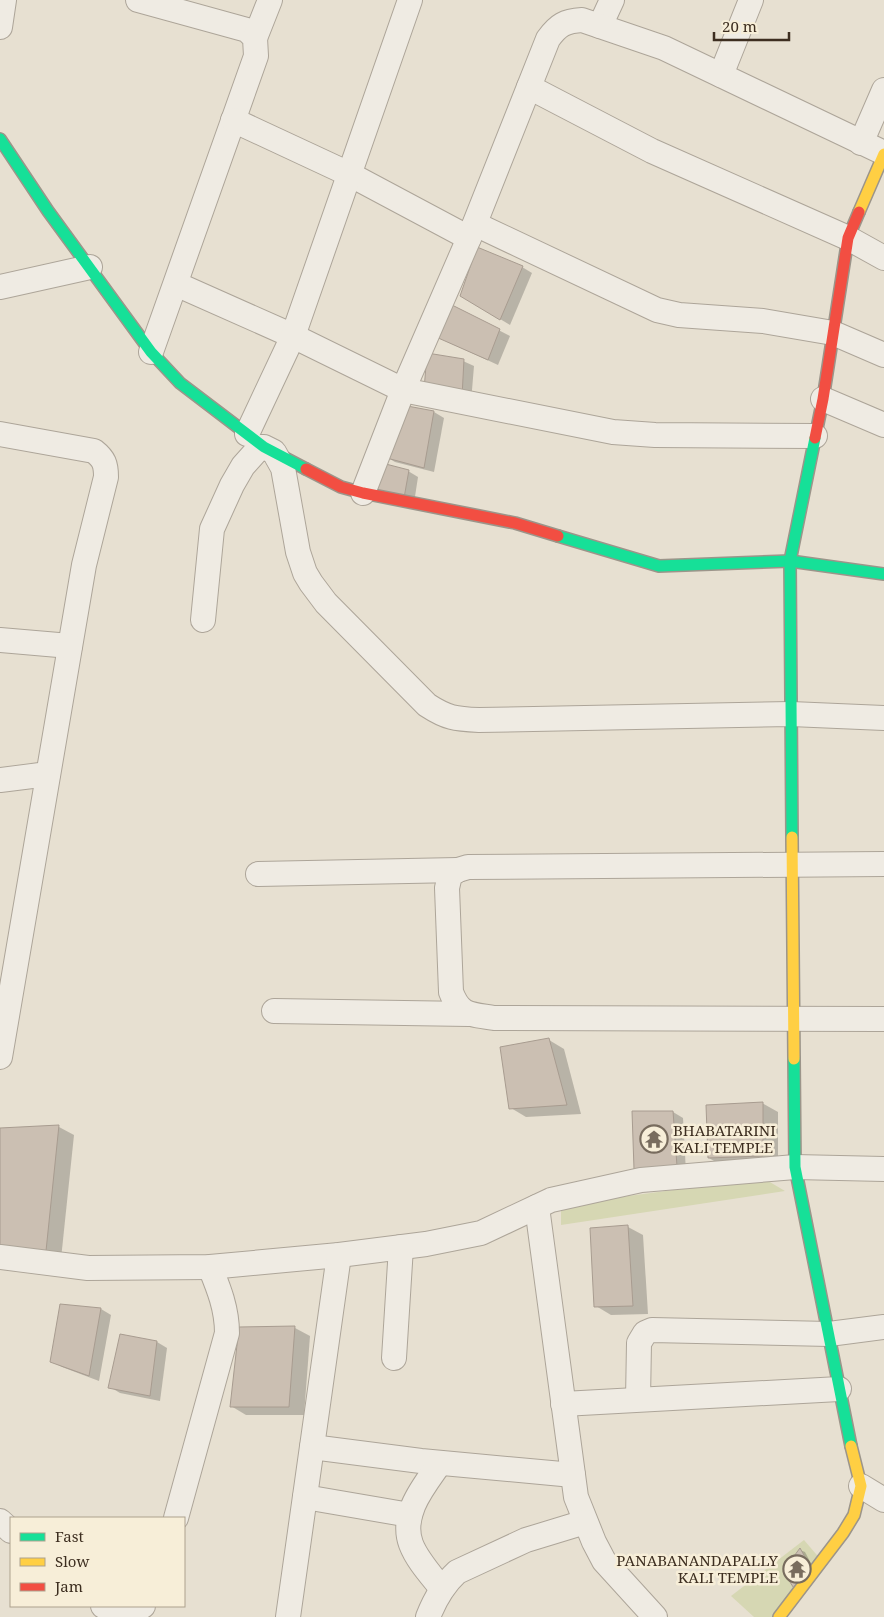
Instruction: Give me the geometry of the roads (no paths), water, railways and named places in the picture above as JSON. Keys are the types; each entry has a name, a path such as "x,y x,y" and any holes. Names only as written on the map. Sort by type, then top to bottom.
{"street":[{"path":"0,27 4,0"},
{"path":"138,0 248,30 254,38"},
{"path":"151,352 256,56 254,38 270,0"},
{"path":"255,441 410,0"},
{"path":"600,26 612,0"},
{"path":"721,75 751,0"},
{"path":"363,493 403,390 472,231 548,39 556,28 571,21 582,20 664,48 884,154 848,238 823,399 790,561 795,1167 839,1389 861,1486 854,1515 779,1617"},
{"path":"529,87 652,151 848,238 884,258"},
{"path":"862,143 884,90"},
{"path":"233,120 472,231 657,310 679,315 763,321 833,333 884,354"},
{"path":"0,139 48,211 151,352 180,383 255,441 274,452 283,468 298,552 311,583 326,604 427,705 442,715 460,719 479,720 791,714 884,718"},
{"path":"0,287 90,267"},
{"path":"176,284 293,336 403,390 614,432 655,435 815,436"},
{"path":"823,399 884,425"},
{"path":"0,434 94,451 101,457 106,466 106,477 84,565 0,1058"},
{"path":"255,441 340,487 515,523 658,566 790,561 884,574"},
{"path":"203,620 212,529 243,466 260,447 255,441"},
{"path":"0,640 70,646"},
{"path":"0,780 48,774"},
{"path":"469,1014 456,1006 451,992 447,888 450,875 458,870 468,867 884,864"},
{"path":"258,874 458,870"},
{"path":"274,1011 469,1014 494,1018 884,1019"},
{"path":"0,1257 88,1268 210,1267 339,1255 401,1247 480,1233 550,1200 641,1180 795,1167 884,1169"},
{"path":"537,1207 576,1497 585,1522 604,1561 655,1617"},
{"path":"394,1358 401,1247"},
{"path":"288,1617 339,1255"},
{"path":"176,1517 227,1333 227,1318 223,1299 210,1267"},
{"path":"638,1399 638,1344 645,1333 652,1330 829,1334 884,1327"},
{"path":"563,1404 839,1389"},
{"path":"312,1447 573,1475"},
{"path":"440,1462 416,1498 408,1527 410,1543 417,1556 442,1589"},
{"path":"861,1486 884,1500"},
{"path":"305,1498 410,1516"},
{"path":"0,1521 10,1530"},
{"path":"428,1617 435,1598 457,1572 526,1540 585,1522"},
{"path":"107,1607 118,1610 137,1607"}],"place":[{"name":"BHABATARINI KALI TEMPLE","path":"654,1139"},
{"name":"PANABANANDAPALLY KALI TEMPLE","path":"797,1569"}]}
